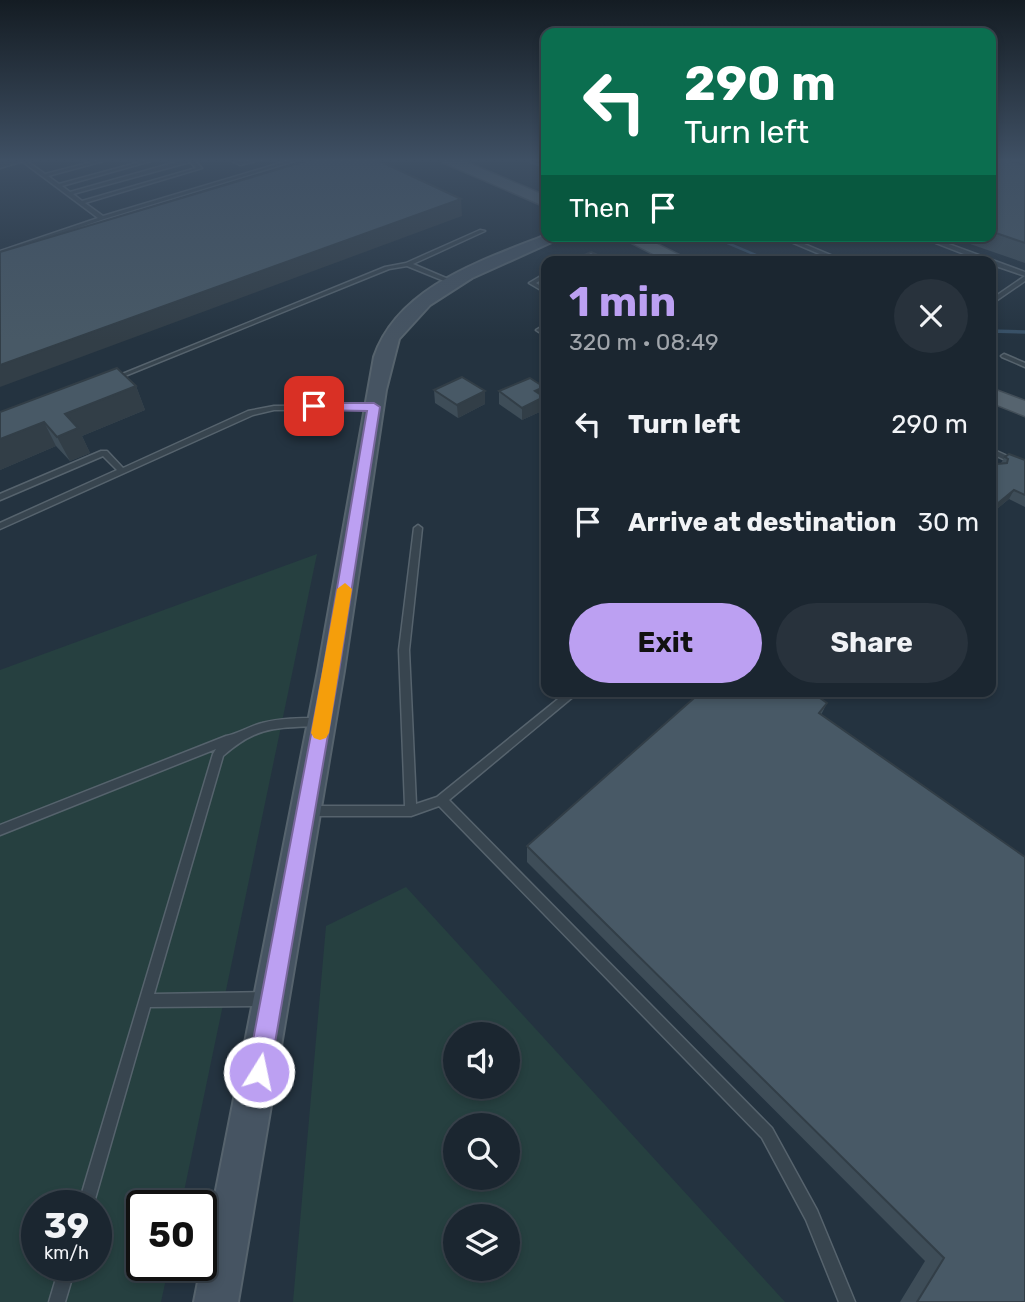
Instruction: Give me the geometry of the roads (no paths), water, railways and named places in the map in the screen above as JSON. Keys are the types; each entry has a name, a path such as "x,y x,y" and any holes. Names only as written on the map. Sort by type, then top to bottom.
{"main road":[{"path":"216,1302 322,722 374,407 390,340 413,311 451,282 544,242"},
{"path":"639,242 671,256"},
{"path":"996,397 1025,409"}],"lane":[{"path":"0,253 97,220"},
{"path":"103,383 387,268 408,264 425,254 482,231"},
{"path":"795,242 830,256"},
{"path":"937,242 975,256"},
{"path":"408,264 451,282"},
{"path":"996,264 1025,276 996,298"},
{"path":"541,278 532,283 541,288"},
{"path":"1004,356 1025,365"},
{"path":"0,526 251,413 274,408 374,407"},
{"path":"0,498 104,453 122,471"},
{"path":"996,453 1025,467"},
{"path":"411,811 404,650 418,528"},
{"path":"306,810 411,811 441,800 568,697"},
{"path":"0,830 266,725 322,722"},
{"path":"90,1190 218,754 237,736"},
{"path":"441,800 767,1133 812,1215 847,1302"},
{"path":"146,1000 272,999"},
{"path":"57,1302 63,1281"}],"waterway":[{"path":"725,242 758,256"},
{"path":"996,331 1025,332"}]}
